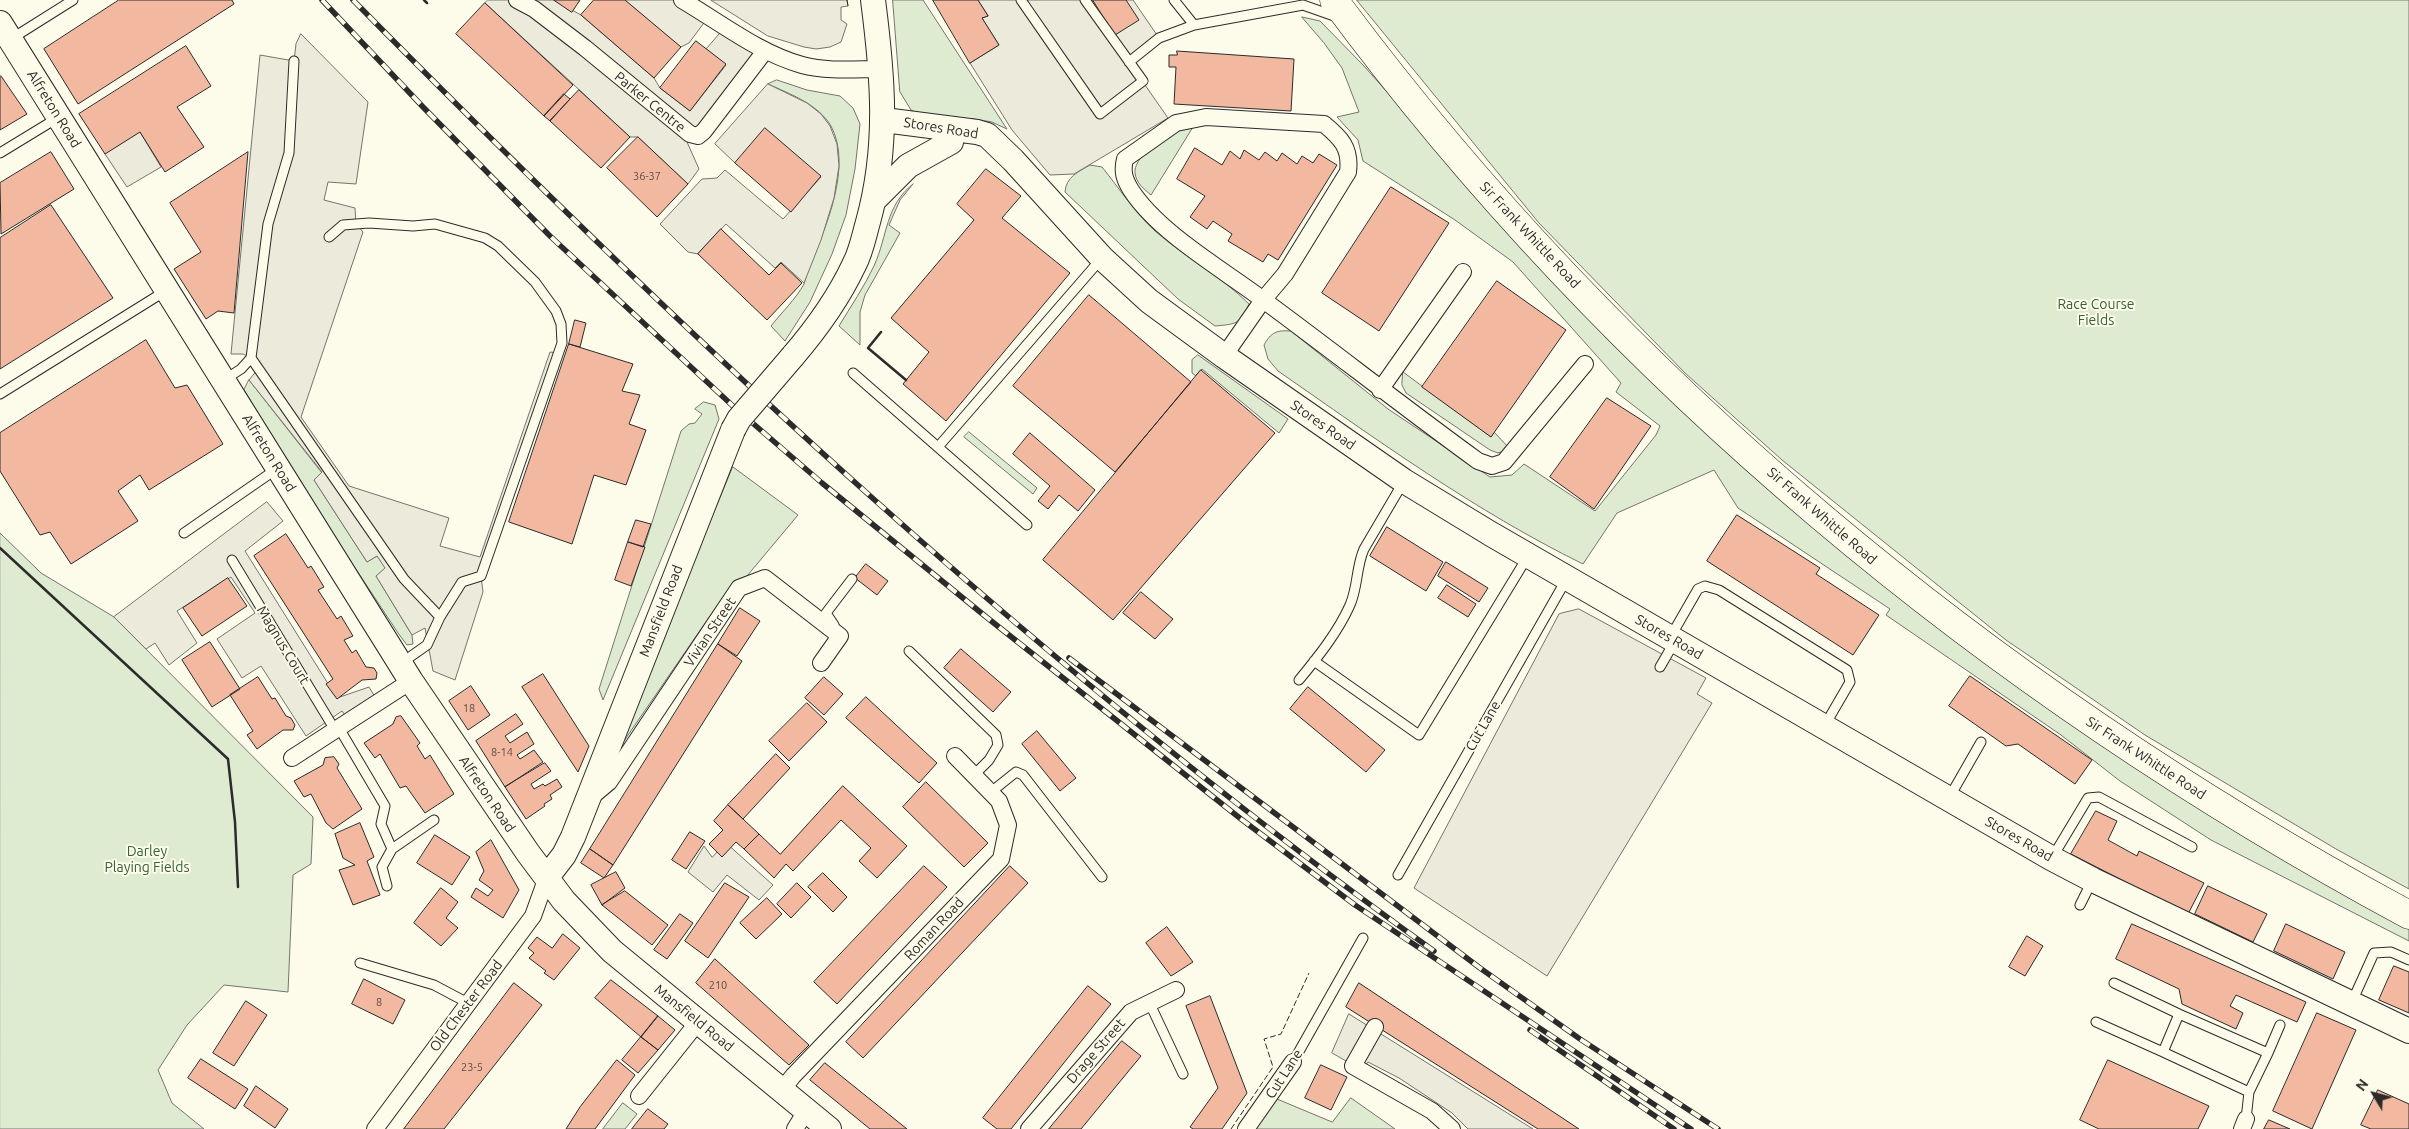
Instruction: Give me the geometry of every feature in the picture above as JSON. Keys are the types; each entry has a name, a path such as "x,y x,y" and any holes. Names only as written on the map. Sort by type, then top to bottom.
{"highway":[{"name":"Sir Frank Whittle Road","path":"1334,0 1463,162 1536,244 1621,332 1733,440 1859,550 2059,701 2197,792 2333,873 2409,915"}],"street":[{"name":"Parker Centre","path":"517,0 534,9 585,48 690,134 698,136 704,131 765,51"},
{"path":"682,0 765,51 803,65 822,68 882,69"},
{"name":"Mansfield Road","path":"829,1129 801,1120 782,1090 612,951 581,921 547,877 564,855 733,430 739,420 827,314 856,263 874,200 883,128 882,69 873,0"},
{"name":"Alfreton Road","path":"5,31 405,672 472,772 547,877"},
{"path":"1224,356 1263,300 1285,274 1348,172 1350,160 1346,148 1337,135 1324,124 1206,117 1176,123 1126,158 1122,171 1131,190 1158,221 1263,300 1380,390 1478,461 1492,466 1504,462 1585,364"},
{"name":"Stores Road","path":"883,128 951,142 995,143"},
{"name":"Stores Road","path":"883,128 977,132 987,135 1102,258 1150,301 1224,356 1404,481 1528,556 1568,577 1824,728 2051,858 2093,880 2409,1031"},
{"path":"874,200 908,166 951,142"},
{"path":"1380,390 1463,272"},
{"name":"Vivian Street","path":"586,800 610,782 739,588 765,578 840,636"},
{"path":"821,663 840,636"},
{"path":"292,758 337,729 405,672"},
{"name":"Roman Road","path":"782,1090 793,1076 1001,859 1008,824 1000,801 955,756"},
{"name":"Old Chester Road","path":"375,1129 532,916 547,877"},
{"name":"Drage Street","path":"1030,1129 1131,1012 1176,990"},
{"path":"638,1096 698,1022"},
{"path":"1375,1027 1353,1066 1432,1111 1452,1129"},
{"name":"Cut Lane","path":"1246,1129 1293,1062"}],"lane":[{"path":"5,31 73,0"},
{"path":"1021,0 1100,114 1143,81 1085,0"},
{"path":"1174,0 1194,25"},
{"path":"1129,62 1159,38 1194,25 1303,5 1328,13 1353,25"},
{"path":"224,380 240,369 251,358 268,224 289,153 294,61"},
{"path":"0,153 59,117"},
{"path":"329,238 343,225 369,223 413,226 435,224 485,238 498,246 535,282 556,311 561,324 562,343 481,576 462,582 440,617 427,645 405,672"},
{"path":"938,447 1102,258"},
{"path":"0,394 167,290"},
{"path":"251,358 404,579 440,617"},
{"path":"853,373 1028,525"},
{"path":"184,533 278,468"},
{"path":"1299,680 1314,661 1350,606 1364,548 1404,481"},
{"path":"1314,661 1419,734 1528,556"},
{"name":"Magnus Court","path":"232,560 386,806 381,824 392,849"},
{"name":"Cut Lane","path":"1398,875 1568,577"},
{"path":"840,636 826,613 852,579"},
{"path":"1660,667 1698,589 1705,586 1719,590 1847,670 1850,682 1824,728"},
{"path":"909,651 996,735 998,745 989,760 974,775"},
{"path":"1948,798 1981,742"},
{"path":"991,792 1016,772 1023,775 1102,876"},
{"path":"2051,858 2088,798 2099,797 2192,847"},
{"path":"387,886 382,868 392,849 434,820"},
{"path":"2080,905 2093,880"},
{"name":"Cut Lane","path":"1293,1062 1363,938"},
{"path":"2351,1004 2374,953 2391,952 2409,960"},
{"path":"360,963 434,985 468,1003"},
{"path":"2114,983 2268,1053"},
{"path":"1149,1002 1183,1074"},
{"path":"2163,1052 2179,1014"},
{"path":"2096,1022 2250,1092"},
{"path":"2244,1124 2250,1092 2280,1025"}],"green space":[{"path":"893,0 923,0 1007,129 992,122 922,115 911,110 900,92"},
{"name":"Race Course Fields","path":"1357,0 2409,0 2409,889 2336,849 2145,735 2006,640 1782,460 1685,373 1539,223"},
{"path":"1302,17 1320,21 1364,66 1538,262 1749,470 2409,924 2409,941 2211,840 2120,781 2061,735 1886,615 1890,609 1738,508 1714,470 1617,513 1583,564 1465,498 1278,371 1268,359 1264,345 1269,337 1275,333 1291,331 1388,409 1490,477 1512,475 1524,464 1595,511 1656,435 1660,426 1616,392 1621,383 1513,262 1455,220 1363,161 1358,140 1337,117 1359,112 1342,68"},
{"path":"777,80 807,90 840,96 853,108 860,124 855,169 846,215 832,254 810,302 785,341 771,326 804,284 807,271 829,217 838,179 839,160 837,142 831,126 825,118 803,100 768,84"},
{"path":"1193,127 1151,195 1137,180 1135,173 1138,161 1149,149 1168,134"},
{"path":"1090,165 1102,167 1134,208 1155,231 1227,284 1249,304 1243,316 1237,322 1215,326 1178,299 1065,192 1070,179"},
{"path":"913,184 900,200 889,225 900,233 865,295 860,312 860,345 839,326 874,266 892,211 904,193"},
{"path":"1198,355 1288,419 1279,433 1202,369 1196,376 1192,373 1192,360"},
{"path":"1403,372 1491,437 1494,432 1510,449 1498,453 1490,450 1406,393 1402,385"},
{"path":"249,380 322,473 314,480 367,562 377,556 386,568 376,576 412,635 413,644 407,645 398,633 307,495 244,390"},
{"path":"704,402 715,405 719,419 603,700 599,689 681,431 689,424 695,423 702,414 695,409"},
{"path":"969,432 1037,488 1033,494 964,437"},
{"path":"733,467 798,515 747,576 734,581 613,757"},
{"name":"Darley Playing Fields","path":"0,533 41,573 114,617 313,817 311,864 293,875 288,992 224,985 187,1025 158,1070 172,1103 204,1129 0,1129"},
{"path":"1351,1098 1395,1129 1255,1129 1277,1099 1332,1122"},
{"path":"623,1103 637,1114 625,1129 603,1129"}],"shaded area":[{"path":"488,0 554,0 581,15 654,78 660,88 690,111 726,65 706,49 726,26 765,51 690,135 687,142 699,169 688,184 638,137 630,137 485,3"},
{"path":"625,0 682,0 709,16 689,43 681,47"},
{"path":"711,0 847,0 848,6 841,7 841,20 847,24 841,42 830,47 816,49 804,47 768,36"},
{"path":"978,0 1133,0 1159,38 1129,62 1168,118 1074,174 1050,175 1012,130 970,63 999,45 982,18 988,16"},
{"path":"301,34 368,102 356,184 328,182 324,200 355,208 356,224 363,232 301,417 349,486 449,518 440,546 480,557 550,352 558,353 481,576 483,592 455,680 433,671 425,628 412,635 376,576 385,568 377,556 367,562 314,480 322,472 249,380 258,369 251,358 243,354 231,354 260,55 294,61 296,44"},
{"path":"768,84 807,103 821,114 830,126 837,144 839,166 834,198 821,240 804,283 781,262 775,268 726,224 698,254 688,252 660,224 702,179 717,178 725,170 783,219 821,177 735,163 715,144"},
{"path":"140,132 161,167 127,187 105,154"},
{"path":"267,502 283,521 245,551 337,698 369,687 378,702 349,721 342,711 306,736 261,666 242,678 217,639 255,613 231,577 177,611 197,643 169,665 155,643 146,649 114,617"},
{"path":"1579,609 1706,678 1697,694 1712,703 1547,976 1414,888 1559,614"},
{"path":"726,843 773,885 759,900 727,875 713,892 688,872 704,846 712,857"},
{"path":"1349,1014 1533,1129 1468,1129 1452,1113 1399,1078 1368,1062 1362,1070 1332,1053"}],"building":[{"path":"119,0 232,0 234,4 78,104 44,49"},
{"path":"554,0 580,0 572,12"},
{"path":"594,0 625,0 681,47 654,78 581,15"},
{"path":"933,0 978,0 988,16 982,18 999,45 970,63"},
{"path":"1093,0 1126,0 1139,20 1115,35"},
{"path":"485,3 573,85 544,116 456,34"},
{"path":"696,41 726,64 690,111 660,88"},
{"path":"186,46 211,86 177,107 204,147 165,172 140,132 105,154 79,114"},
{"path":"1177,51 1294,59 1291,111 1174,104 1176,67 1169,67 1169,55 1177,55"},
{"path":"0,77 27,114 0,130"},
{"path":"579,90 630,137 601,168 550,121"},
{"path":"564,94 570,99 550,121 544,116"},
{"path":"765,128 821,176 791,212 735,163"},
{"path":"638,137 688,184 657,217 607,168"},
{"path":"1195,148 1222,165 1230,151 1240,159 1244,150 1259,160 1265,152 1277,161 1282,153 1297,164 1302,156 1313,163 1319,154 1337,165 1278,260 1268,254 1263,262 1228,241 1232,234 1213,221 1207,229 1190,217 1205,196 1177,179"},
{"path":"51,152 74,189 1,234 0,183"},
{"path":"248,152 234,313 218,311 206,319 174,269 201,252 170,203"},
{"path":"986,169 1021,196 1002,218 1070,273 946,421 903,384 929,352 891,318 974,220 957,204"},
{"path":"1391,187 1449,223 1379,331 1322,293"},
{"path":"51,205 113,298 0,369 0,238"},
{"path":"721,229 769,275 781,263 802,283 767,320 698,254"},
{"path":"1497,281 1566,330 1491,437 1422,387"},
{"path":"1089,295 1191,382 1115,472 1013,386"},
{"path":"575,320 586,323 580,347 569,344"},
{"path":"146,340 175,388 187,385 223,444 149,490 140,475 118,491 138,521 71,564 50,532 40,535 0,471 0,433"},
{"path":"569,344 633,364 622,391 640,395 629,424 646,430 626,485 594,475 572,544 509,522"},
{"path":"1201,370 1275,433 1113,620 1043,560"},
{"path":"1607,398 1651,426 1594,509 1550,477"},
{"path":"1030,433 1095,490 1078,511 1059,495 1048,509 1038,501 1050,486 1013,454"},
{"path":"1737,515 1820,568 1816,574 1879,615 1853,655 1707,561"},
{"path":"636,520 651,524 643,547 628,542"},
{"path":"1387,527 1443,562 1426,591 1370,556"},
{"path":"286,534 308,568 311,566 324,587 318,590 337,619 341,616 353,636 344,640 352,653 356,650 366,667 374,668 377,673 376,679 362,680 337,699 326,684 333,679 254,556"},
{"path":"628,542 645,547 631,586 615,580"},
{"path":"1446,562 1488,588 1479,602 1438,576"},
{"path":"866,564 888,581 877,595 855,578"},
{"path":"228,578 247,606 202,636 183,608"},
{"path":"1447,585 1476,604 1468,617 1438,598"},
{"path":"1141,592 1173,619 1155,639 1123,613"},
{"path":"740,608 760,621 737,656 718,644"},
{"path":"210,642 240,689 212,707 182,660"},
{"path":"718,644 742,661 613,865 590,849"},
{"path":"961,649 1011,692 993,712 944,668"},
{"path":"543,674 589,746 578,772 522,687"},
{"path":"1970,676 2092,760 2075,784 2018,744 2006,746 1949,706"},
{"path":"258,677 272,699 275,698 286,716 291,718 295,725 293,730 283,730 257,749 247,735 253,731 230,695"},
{"path":"824,677 843,694 824,715 805,698"},
{"path":"471,686 490,715 468,730 449,701"},
{"path":"1308,687 1385,750 1366,772 1290,709"},
{"path":"866,697 937,763 919,783 846,718"},
{"path":"807,703 827,722 789,761 769,741"},
{"path":"516,714 523,724 505,736 510,743 527,732 534,744 517,755 520,759 534,750 543,762 505,787 476,741"},
{"path":"401,716 420,743 417,746 425,759 430,755 454,794 425,813 406,786 400,788 380,754 375,758 364,743 393,724 396,717"},
{"path":"1037,731 1076,778 1060,791 1022,744"},
{"path":"776,754 790,768 743,819 728,805"},
{"path":"334,757 339,764 337,768 362,809 333,829 326,823 311,794 304,797 294,781 323,765 325,758"},
{"path":"545,763 551,771 531,784 534,789 543,784 545,786 557,779 562,787 550,795 552,799 544,804 545,806 526,819 505,787"},
{"path":"926,782 988,843 964,867 903,807"},
{"path":"843,786 907,846 877,878 859,861 871,848 841,820 793,871 786,864 774,878 744,849 759,834 780,854"},
{"path":"728,805 759,834 744,849 736,842 722,857 709,844 723,830 714,821"},
{"path":"2096,811 2117,821 2108,840 2137,856 2139,851 2204,883 2188,914 2071,854"},
{"path":"360,823 374,857 367,861 380,895 353,905 339,870 355,865 343,858 335,834"},
{"path":"690,832 705,841 686,869 672,860"},
{"path":"435,835 470,857 452,885 417,863"},
{"path":"491,840 519,890 503,918 471,897 476,888 488,896 493,890 479,880 484,871 476,852"},
{"path":"590,849 613,865 604,878 581,863"},
{"path":"924,866 947,887 837,1004 814,982"},
{"path":"1010,866 1028,883 863,1058 846,1042"},
{"path":"616,872 625,888 602,905 591,885"},
{"path":"823,873 847,897 833,912 808,887"},
{"path":"725,883 749,897 708,958 685,941"},
{"path":"797,883 811,897 791,918 777,904"},
{"path":"2208,886 2267,914 2253,942 2195,914"},
{"path":"441,888 458,902 446,918 458,928 441,946 414,923"},
{"path":"625,891 668,925 652,945 602,905"},
{"path":"767,898 782,914 756,939 740,923"},
{"path":"680,914 693,923 667,959 654,950"},
{"path":"2132,924 2306,1002 2297,1022 2236,995 2230,1006 2243,1013 2236,1029 2182,1004 2179,989 2116,959"},
{"path":"2286,924 2345,952 2333,979 2274,951"},
{"path":"1167,927 1193,962 1171,976 1146,943"},
{"path":"563,934 580,948 554,980 529,958 534,953 528,948 537,937 552,948"},
{"path":"2027,936 2043,946 2025,976 2009,967"},
{"path":"715,959 809,1045 789,1065 696,983"},
{"path":"2394,966 2409,972 2409,1013 2379,1000"},
{"path":"364,979 405,1000 393,1024 352,1004"},
{"path":"611,980 658,1016 641,1037 595,998"},
{"path":"514,983 542,1005 444,1129 404,1129"},
{"path":"1359,983 1579,1129 1538,1129 1346,1007"},
{"path":"1088,986 1111,1004 1011,1129 997,1129 983,1118"},
{"path":"1210,996 1247,1093 1222,1129 1193,1129 1190,1127 1218,1088 1186,1006"},
{"path":"246,1001 267,1015 234,1066 213,1053"},
{"path":"2317,1013 2356,1030 2312,1129 2273,1111"},
{"path":"658,1016 675,1030 658,1050 641,1037"},
{"path":"641,1037 658,1050 638,1073 622,1060"},
{"path":"1122,1041 1141,1056 1081,1129 1049,1129"},
{"path":"201,1059 248,1089 235,1109 188,1078"},
{"path":"617,1060 635,1075 595,1129 566,1129 580,1107"},
{"path":"2108,1060 2209,1106 2198,1129 2099,1129 2080,1120"},
{"path":"825,1063 907,1129 870,1129 810,1080"},
{"path":"1321,1065 1347,1077 1331,1110 1305,1098"},
{"path":"256,1086 288,1109 275,1128 244,1106"},
{"path":"2378,1090 2409,1104 2409,1129 2371,1129 2361,1125"},
{"path":"648,1109 668,1124 664,1129 632,1129"},
{"path":"2269,1120 2290,1129 2264,1129"}],"railway":[{"path":"322,0 423,107 550,236 734,407 822,483 985,616 1241,819 1355,905 1691,1129"},
{"path":"353,0 609,254 873,499 1009,617 1148,732 1289,844 1434,951"},
{"path":"1069,658 1480,968 1580,1039 1718,1129"},
{"path":"1530,1030 1674,1129"}],"fence":[{"path":"847,0 848,6"},
{"path":"1231,1129 1273,1067 1264,1039 1281,1034 1309,973"}],"wall":[{"path":"424,0 427,3"},
{"path":"881,332 868,348 906,380"},
{"path":"0,548 228,759 235,822 238,887"}]}
